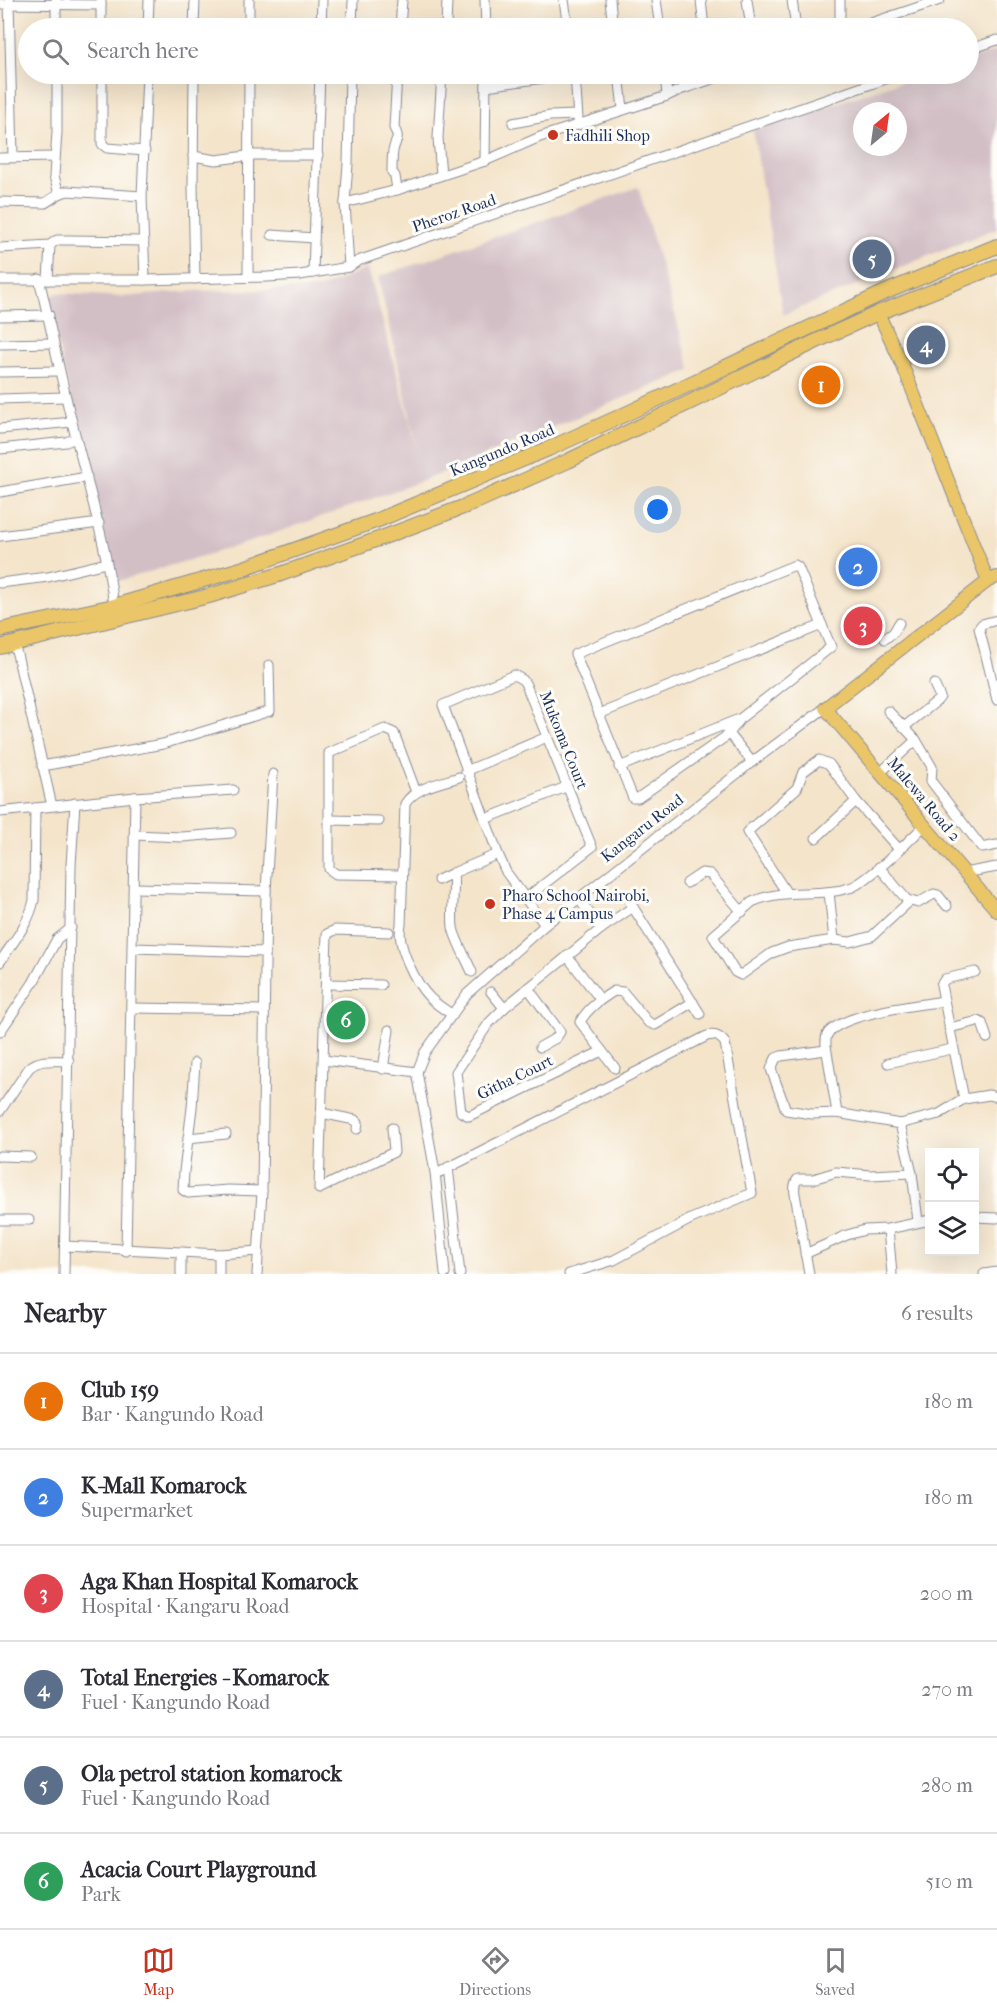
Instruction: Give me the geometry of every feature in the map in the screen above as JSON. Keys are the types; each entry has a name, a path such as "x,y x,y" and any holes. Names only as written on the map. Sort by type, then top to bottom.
{"highway":[{"name":"Kangundo Road","path":"0,630 114,606 240,569 378,520 548,449 877,296 997,246"},
{"path":"7,645 208,597 281,574 406,529 471,504 568,461 777,359 878,313 997,266"}],"main road":[{"path":"878,313 902,364 992,579"},
{"name":"Kangaru Road","path":"825,708 992,579"},
{"name":"Malewa Road 2","path":"825,708 997,911"}],"street":[{"path":"148,18 149,0"},
{"path":"195,0 195,18"},
{"path":"249,0 249,18"},
{"path":"321,18 322,0"},
{"path":"352,18 353,0"},
{"path":"401,18 402,0"},
{"path":"446,18 447,0"},
{"path":"485,0 486,18"},
{"path":"564,0 567,18"},
{"path":"610,0 612,18"},
{"path":"657,0 659,18"},
{"path":"700,0 703,18"},
{"path":"747,0 750,18"},
{"path":"792,0 795,18"},
{"path":"840,0 840,18"},
{"path":"886,18 940,0"},
{"path":"13,158 6,2 101,2 101,18"},
{"path":"56,2 56,18"},
{"path":"979,46 997,40"},
{"path":"57,84 54,176 58,194"},
{"path":"102,84 102,144 107,148 145,151"},
{"path":"145,280 142,196 147,84"},
{"path":"194,84 192,156 195,279"},
{"path":"248,277 249,84"},
{"path":"313,273 320,84"},
{"path":"349,267 345,203 350,84"},
{"path":"396,84 394,128 398,133 398,141 393,147 392,172 395,176 397,190"},
{"path":"441,84 438,138 441,175"},
{"path":"485,161 486,86 501,84"},
{"path":"575,84 580,124"},
{"path":"620,84 623,109"},
{"path":"666,84 667,96"},
{"path":"345,203 397,190 485,161 540,137 667,96 693,84"},
{"name":"Pheroz Road","path":"0,280 195,279 313,273 349,267 358,261 871,84"},
{"path":"513,123 550,116 577,115"},
{"path":"192,156 216,160 249,156 318,155"},
{"path":"0,158 55,157"},
{"path":"0,202 45,203 58,194 67,192 142,196"},
{"path":"272,235 314,238"},
{"path":"0,248 50,245 57,240 144,241"},
{"path":"50,245 44,280 53,343 99,524 112,583 114,606"},
{"path":"0,316 49,315"},
{"path":"0,344 53,343"},
{"path":"0,372 59,371"},
{"path":"0,399 65,397"},
{"path":"0,429 72,422"},
{"path":"0,449 66,442 76,438"},
{"path":"0,492 87,477"},
{"path":"0,536 99,524"},
{"path":"0,583 48,577 106,563"},
{"path":"797,566 822,625 831,648 638,799 632,798 575,654 797,566"},
{"path":"997,620 982,624 979,628 995,683 997,700"},
{"path":"885,639 894,632 898,623"},
{"path":"599,714 822,625"},
{"path":"7,645 17,654 52,806"},
{"path":"42,766 164,744 270,711 269,665"},
{"name":"Mukoma Court","path":"462,774 443,705 514,675 519,677 526,685 592,847 526,898"},
{"path":"904,727 940,697 934,684"},
{"name":"Kangaru Road","path":"417,1072 425,1052 467,994 545,925 752,762 825,708"},
{"path":"888,711 916,740 932,767 931,781 982,848 997,844"},
{"path":"402,875 336,874 329,869 329,753 385,729 394,734 416,792"},
{"path":"727,730 752,762"},
{"path":"619,767 727,730"},
{"path":"453,1015 439,1006 423,989 405,954 399,934 405,804 416,792 547,737"},
{"path":"881,772 916,740"},
{"path":"786,892 747,832 797,788 803,772 819,760 828,764 856,801 898,848"},
{"path":"257,1274 262,1191 266,891 273,774"},
{"path":"462,774 506,872 545,925"},
{"path":"484,819 566,787"},
{"path":"0,812 135,797 233,790"},
{"path":"126,1251 135,797"},
{"path":"816,838 856,801"},
{"path":"64,1274 71,865 75,803"},
{"path":"0,962 3,949 26,925 34,900 35,808"},
{"path":"329,820 379,821"},
{"path":"910,901 872,936 850,942 834,940 788,947 772,953 747,973 740,975 735,972 713,936 752,902 760,898 786,892 829,892 850,888 879,867 924,826"},
{"path":"134,835 182,837 231,833"},
{"path":"438,880 498,854"},
{"path":"879,867 910,901 918,903 930,896 938,895 947,906"},
{"path":"964,873 997,867"},
{"path":"453,873 455,890 452,925 472,972"},
{"path":"687,883 702,873 710,874 742,912"},
{"path":"134,888 266,891"},
{"path":"829,892 834,940"},
{"path":"626,896 700,1014"},
{"path":"579,899 601,929"},
{"name":"Githa Court","path":"602,1051 469,1116 461,1112 456,1072 489,1023 567,956 633,907"},
{"path":"0,1032 33,983 57,939 71,928"},
{"path":"389,932 335,930 327,934 319,1189 394,1152 392,1128"},
{"path":"133,948 265,952"},
{"path":"567,956 600,999"},
{"path":"964,1100 941,985 942,981 975,972"},
{"path":"326,984 381,985"},
{"path":"528,988 560,1032 556,1038 540,1047"},
{"path":"615,1068 580,1022 586,1012 600,999 614,991 623,992 648,1022 655,1025 693,1002"},
{"path":"491,992 504,1008"},
{"path":"837,1113 826,1050 826,1037 830,1032 858,1017 881,1011 943,1002"},
{"path":"132,1008 264,1010"},
{"path":"949,1028 978,1021 982,1023 987,1038"},
{"path":"383,1069 390,1030"},
{"path":"435,1172 440,1172 707,1036 722,1038 725,1043 752,1193 690,1219 614,1260 569,1274"},
{"path":"888,1063 952,1049"},
{"path":"826,1050 776,1058 771,1069 786,1110 812,1114 837,1113 900,1124 939,1114 964,1100 989,1095 997,1097"},
{"path":"0,1111 29,1068 35,1063 49,1060 69,1061"},
{"path":"324,1060 417,1072 435,1172 445,1274"},
{"path":"195,1064 183,1190 188,1193 228,1190 262,1191"},
{"path":"321,1113 356,1120 357,1129"},
{"path":"900,1124 912,1173 918,1221"},
{"path":"188,1138 226,1134"},
{"path":"0,1156 30,1156"},
{"path":"448,1167 460,1274"},
{"path":"809,1274 794,1186 798,1179 813,1179 836,1172 871,1175 912,1173"},
{"path":"979,1217 997,1218"},
{"path":"0,1220 29,1220"},
{"path":"805,1254 847,1235 925,1220"},
{"path":"888,1229 892,1274"},
{"path":"65,1246 126,1251 219,1254 258,1251"},
{"path":"181,1252 181,1274"},
{"path":"219,1254 219,1274"},
{"path":"984,1274 997,1272"}],"shaded area":[{"path":"997,50 997,228 783,315 753,130 895,84 979,84 979,56"},
{"path":"638,187 691,370 425,480 253,541 115,582 47,299 57,293 123,297 191,291 318,289 368,268 419,455 378,277"}],"place":[{"name":"Fadhili Shop","path":"553,135"},
{"name":"Ola petrol station komarock","path":"872,259"},
{"name":"Total Energies - Komarock","path":"926,345"},
{"name":"Club 159","path":"821,385"},
{"name":"K-Mall Komarock","path":"858,567"},
{"name":"Aga Khan Hospital Komarock","path":"863,626"},
{"name":"Pharo School Nairobi, Phase 4 Campus","path":"490,904"},
{"name":"Acacia Court Playground","path":"346,1020"}]}
